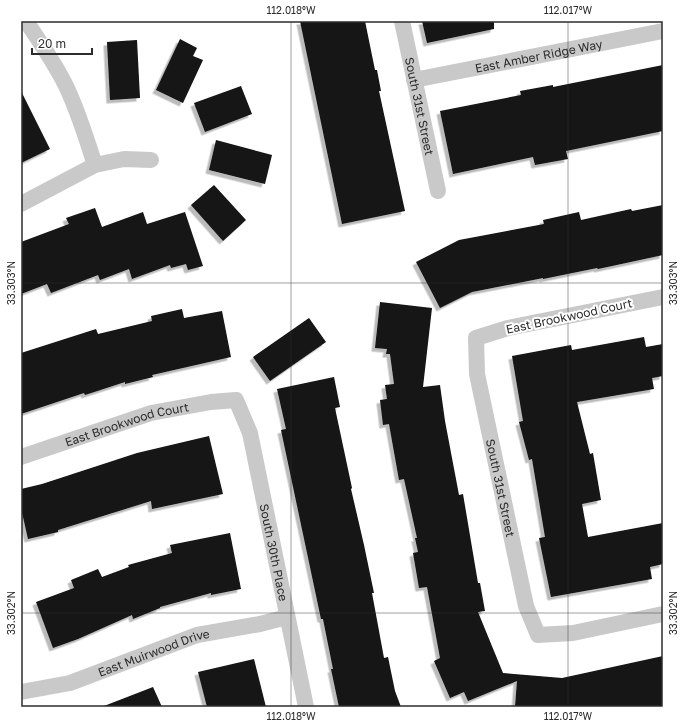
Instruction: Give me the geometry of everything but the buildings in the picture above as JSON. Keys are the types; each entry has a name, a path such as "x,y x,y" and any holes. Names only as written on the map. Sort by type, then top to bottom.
{"street":[{"path":"26,21 52,60 66,85 80,119 95,165"},
{"name":"South 31st Street","path":"402,21 438,191"},
{"name":"East Amber Ridge Way","path":"414,80 663,31"},
{"path":"21,204 95,165 124,159 151,160"},
{"name":"East Brookwood Court","path":"476,338 508,328 663,297"},
{"name":"South 31st Street","path":"476,338 477,374 526,606 538,635 573,633 663,614"},
{"name":"East Brookwood Court","path":"21,457 151,413 211,402 236,400"},
{"name":"South 30th Place","path":"236,400 250,433 286,617 306,707"},
{"name":"East Muirwood Drive","path":"21,692 70,683 197,634 260,624 286,617"}]}
